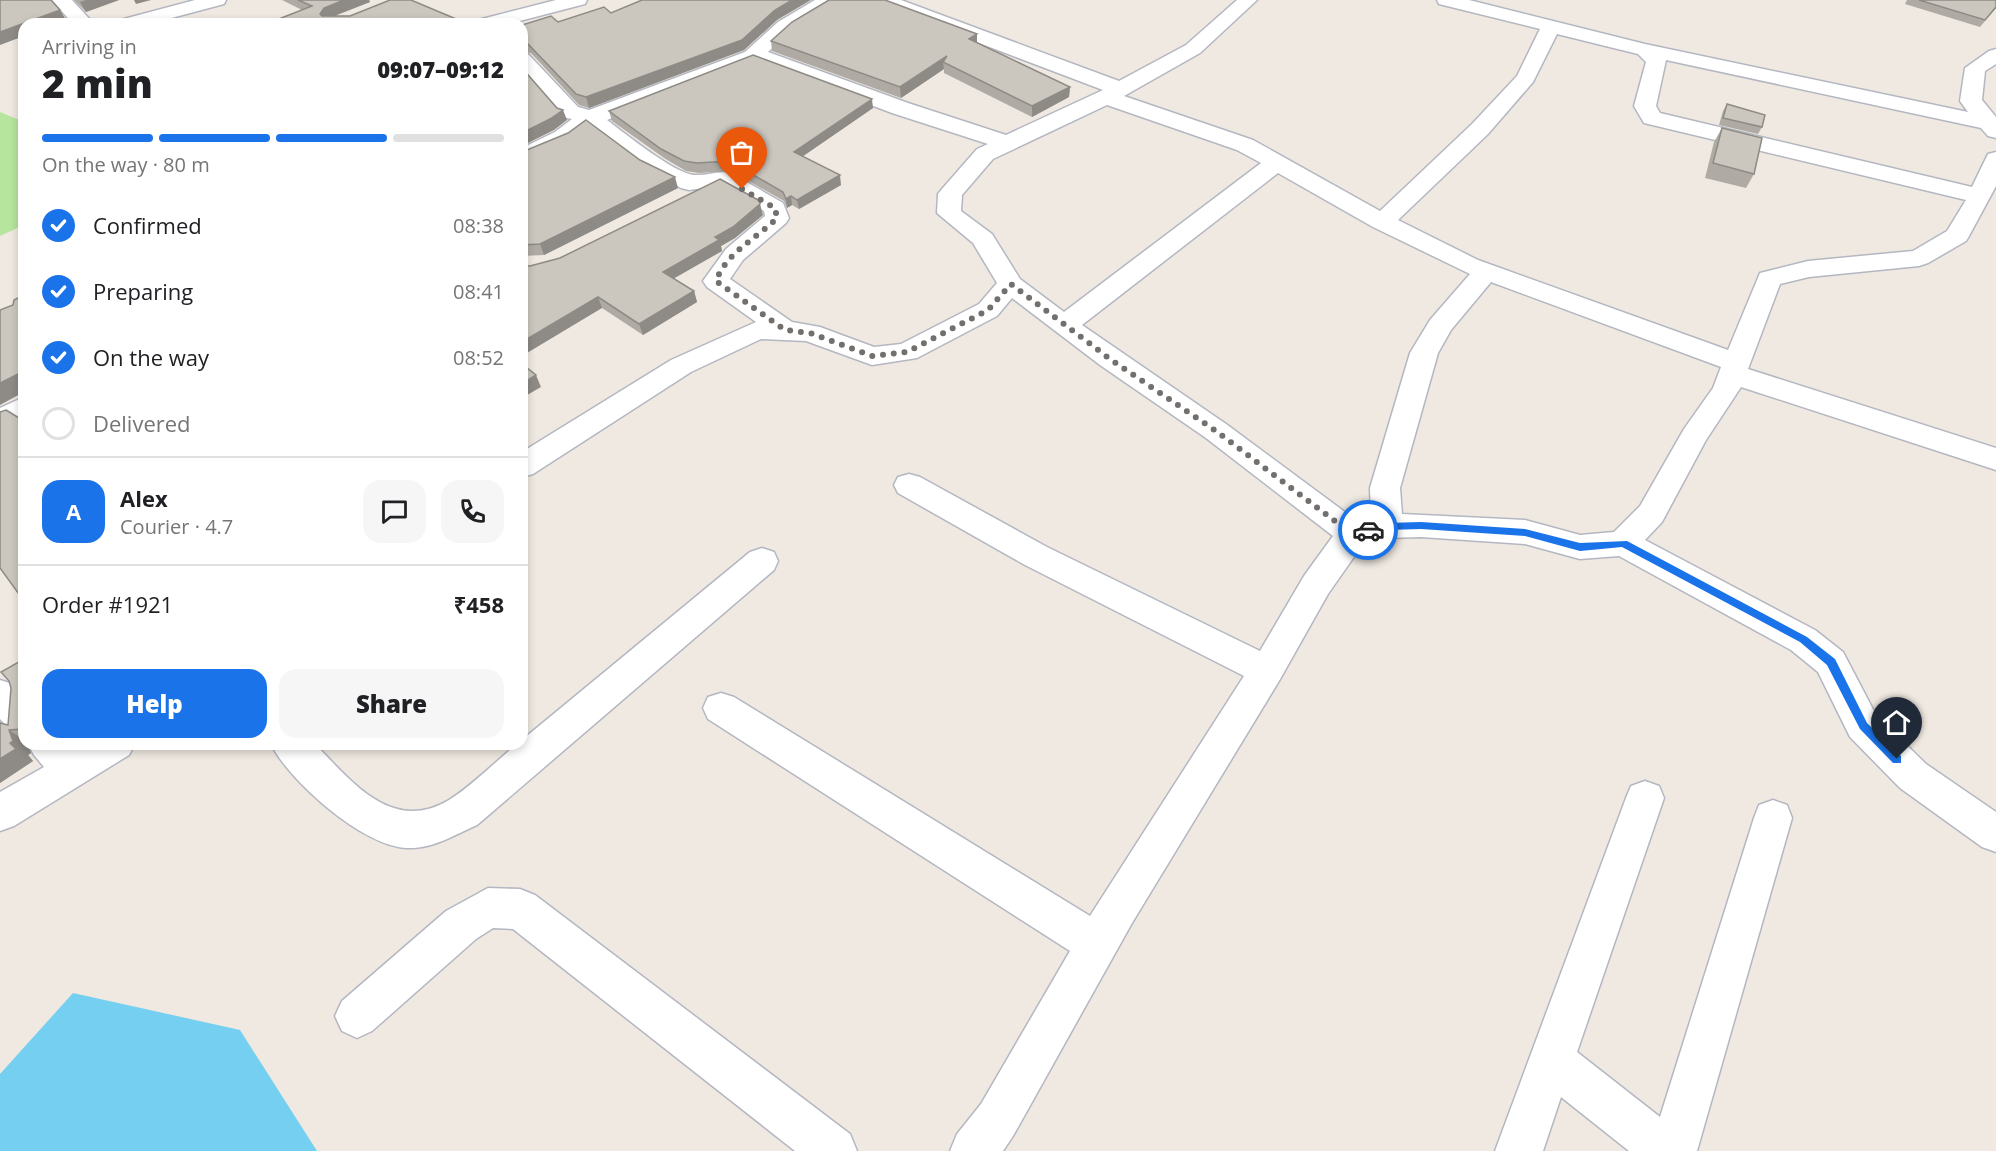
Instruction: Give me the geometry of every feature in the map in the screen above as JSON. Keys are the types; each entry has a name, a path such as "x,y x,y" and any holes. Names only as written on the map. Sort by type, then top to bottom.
{"street":[{"path":"61,0 78,18"},
{"path":"150,18 217,0"},
{"path":"508,0 522,14"},
{"path":"508,18 578,0"},
{"path":"528,154 563,137 590,117 608,113 752,56 785,26 829,0"},
{"path":"884,0 1245,145 1382,222 1469,265 1735,368 1996,459"},
{"path":"1248,0 1193,49 1113,93 985,154 950,194 949,213 983,239 1011,284 1064,325 1216,431 1352,534"},
{"path":"1446,0 1645,50 1993,127"},
{"path":"1382,222 1480,129 1526,78 1551,27"},
{"path":"1645,50 1656,61 1645,106 1652,118 1980,195"},
{"path":"1993,127 1971,101 1971,85 1975,68 1996,54"},
{"path":"752,56 767,58 900,108 1007,143"},
{"path":"528,66 570,112 590,117 644,159 689,183 723,178 775,208 777,218 740,250 720,271 716,281 785,330"},
{"path":"1623,543 1651,514 1694,436 1726,390 1769,279 1808,269 1919,258 1957,236 1980,195 1996,159"},
{"path":"1064,325 1276,163"},
{"path":"681,199 723,178"},
{"path":"1387,526 1385,489 1424,353 1440,326 1487,271"},
{"path":"528,462 681,366 756,331 785,330 810,333 872,356 907,352 988,310 1011,284"},
{"path":"0,421 18,410"},
{"path":"909,485 1036,556 1267,671"},
{"path":"974,1151 997,1120 1098,944 1267,671 1316,585 1352,534 1387,526 1421,525 1525,532 1580,547 1623,543 1803,639 1831,662 1863,726 1913,776 1996,834"},
{"path":"296,750 352,806 392,829 425,829 463,812 762,561"},
{"path":"0,694 18,714"},
{"path":"721,708 1098,944"},
{"path":"0,813 59,757 90,750"},
{"path":"1519,1151 1645,798"},
{"path":"1673,1151 1773,818"},
{"path":"357,1016 461,925 488,908 520,909 833,1151"},
{"path":"1551,1060 1666,1151"}],"green space":[{"path":"0,112 18,120 18,228 0,236"}],"water":[{"path":"73,993 240,1030 317,1151 0,1151 0,1074"}],"building":[{"path":"0,0 51,0 60,10 38,18 18,18 18,25 0,32"},
{"path":"298,0 344,0 324,8 320,14 322,16 350,16 390,0 411,0 454,18 281,18 312,6"},
{"path":"642,0 792,0 775,10 742,40 586,97 576,94 528,44 528,23 551,16 558,22 604,7 611,13"},
{"path":"829,0 885,0 977,34 969,39 1070,87 1032,106 943,62 947,56 900,87 771,41 792,22"},
{"path":"1919,0 1996,0 1996,7 1985,20"},
{"path":"753,55 872,99 794,152 840,175 797,200 791,196 786,199 783,192 729,161 697,163 684,161 661,149 609,111"},
{"path":"528,75 557,108 563,110 528,130"},
{"path":"1727,104 1765,115 1762,127 1723,118"},
{"path":"586,120 640,160 675,177 540,244 528,245 528,150 568,133"},
{"path":"1722,128 1762,138 1754,174 1713,163"},
{"path":"720,179 760,201 760,204 733,227 715,237 719,240 663,272 694,291 639,324 598,297 528,338 528,266 560,258"},
{"path":"18,298 18,374 0,383 0,310 13,305 14,300"},
{"path":"528,369 536,375 528,380"},
{"path":"6,410 18,417 18,593 0,568 0,412"},
{"path":"18,662 18,729 9,730 13,741 10,743 16,749 0,759 0,723 8,725 11,688 9,681 1,672"}],"way so far":[{"path":"742,189 775,208 777,218 740,250 720,271 716,281 785,330 810,333 872,356 907,352 988,310 1011,284 1110,359 1216,431 1352,534 1368,530"}],"route":[{"path":"1368,530 1387,526 1421,525 1525,532 1580,547 1623,543 1803,639 1831,662 1863,726 1897,759"}]}
